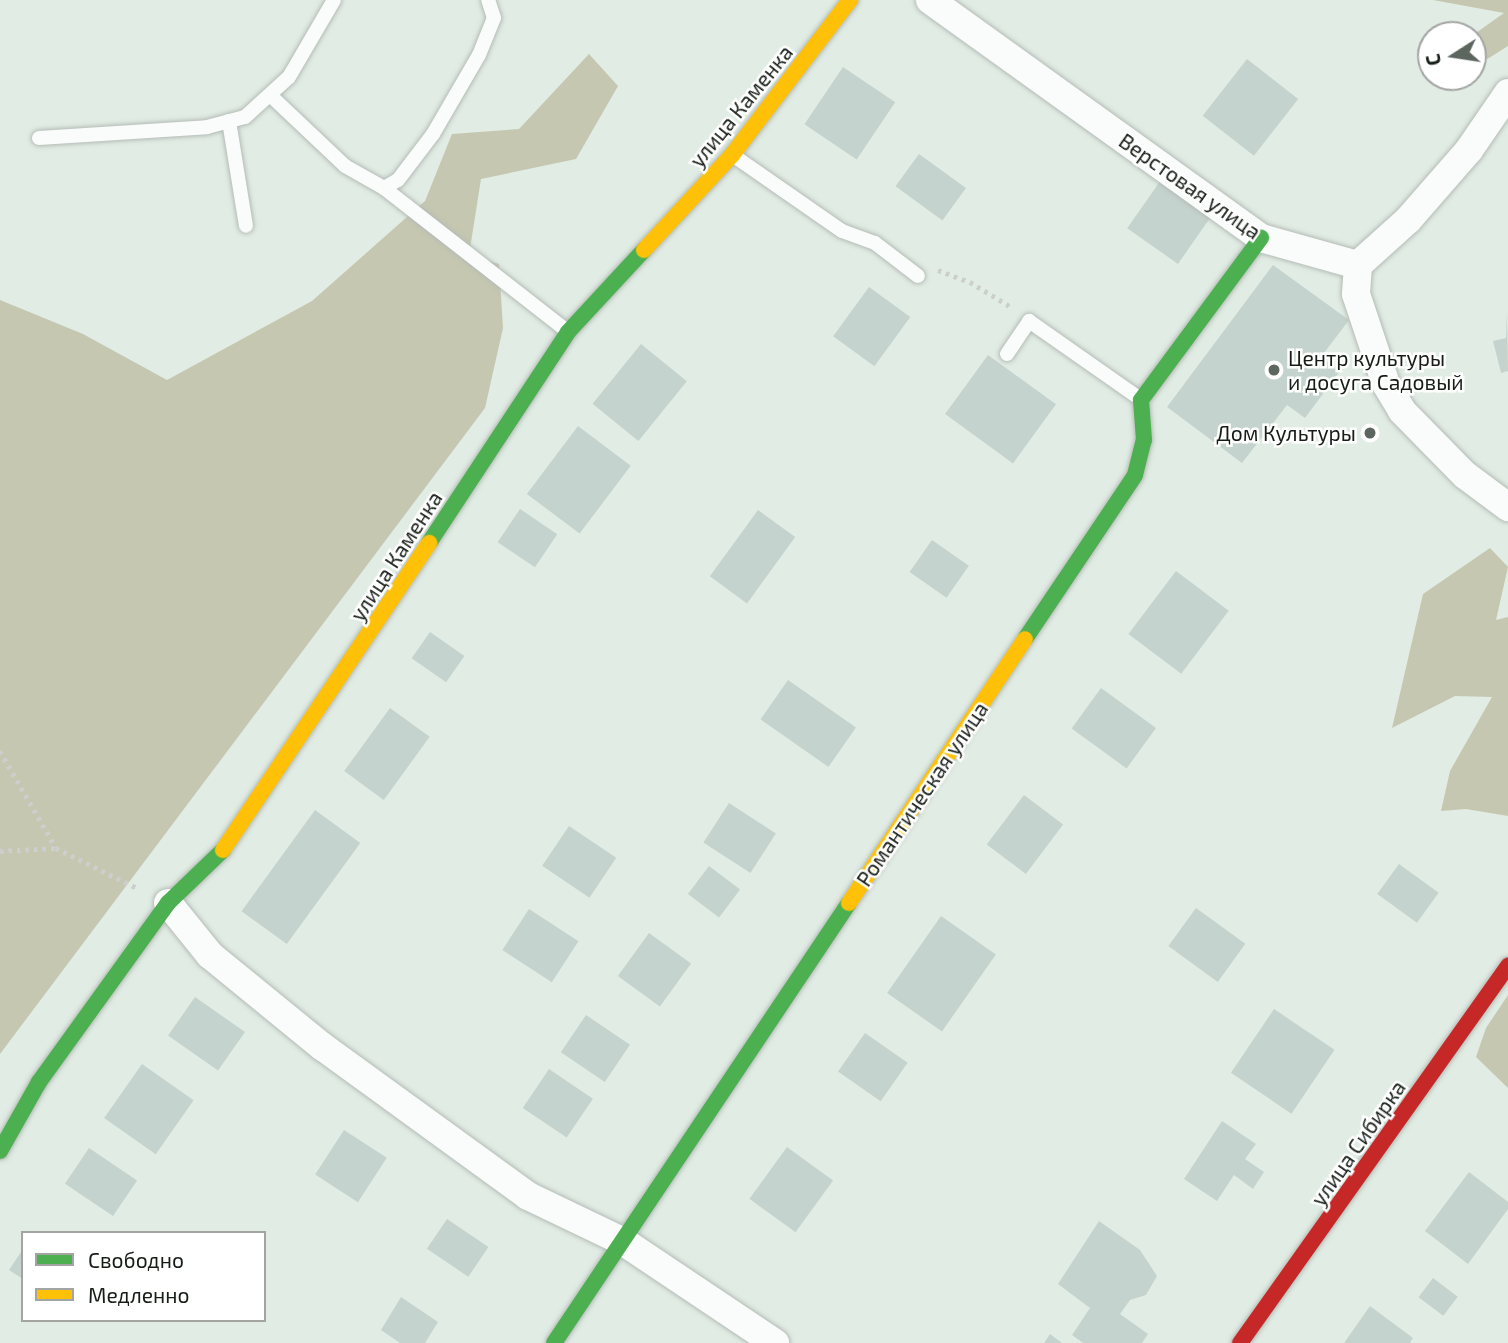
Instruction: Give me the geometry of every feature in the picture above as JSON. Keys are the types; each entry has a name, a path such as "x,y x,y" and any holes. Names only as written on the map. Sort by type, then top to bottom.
{"street":[{"name":"улица Каменка","path":"0,1151 39,1082 168,902 231,843 568,332 733,155 850,0"},
{"name":"Верстовая улица","path":"930,0 1261,238 1358,265"},
{"path":"1508,93 1469,150 1408,220 1358,265 1356,294 1386,384 1402,411 1465,475 1508,507"},
{"path":"1141,400 1261,238"},
{"name":"Романтическая улица","path":"554,1343 1135,475 1144,440 1141,400"},
{"path":"168,902 210,954 323,1047 528,1196 624,1242 775,1343"},
{"name":"улица Сибирка","path":"1240,1343 1508,966"}],"lane":[{"path":"39,138 229,121 245,117 289,77 334,0"},
{"path":"384,188 398,180 433,135 479,55 494,18 488,0"},
{"path":"270,95 345,166 384,188 568,332"},
{"path":"229,121 246,226"},
{"path":"733,155 842,231 874,243 918,276"},
{"path":"1007,354 1029,321 1141,400"}],"path":[{"path":"918,276 933,269 947,271 1029,321"},
{"path":"0,751 55,848"},
{"path":"0,851 55,848 168,902"}],"green space":[{"path":"1433,0 1508,0 1508,46 1487,59 1487,25 1504,13"},
{"path":"589,54 618,86 576,159 481,179 469,255 499,264 503,328 485,408 0,1054 0,300 83,334 167,380 312,301 425,201 452,134 519,129"},
{"path":"1490,548 1508,567 1496,620 1508,617 1508,816 1466,809 1441,811 1450,771 1492,697 1455,696 1392,728 1423,594"},
{"path":"1508,995 1508,1088 1476,1057 1486,1028"}],"building":[{"path":"1247,59 1298,99 1254,156 1203,116"},
{"path":"843,67 895,102 857,159 804,124"},
{"path":"919,154 966,188 942,220 895,186"},
{"path":"1161,180 1212,216 1178,264 1127,228"},
{"path":"1273,265 1349,320 1321,357 1340,371 1305,418 1287,405 1242,463 1167,407"},
{"path":"869,287 910,317 874,366 833,336"},
{"path":"1507,310 1508,371 1501,373 1493,341 1506,338"},
{"path":"641,344 687,381 638,441 593,404"},
{"path":"988,355 1056,404 1013,463 945,414"},
{"path":"578,426 631,466 580,534 527,494"},
{"path":"520,509 557,534 535,567 498,542"},
{"path":"758,510 795,537 747,603 710,576"},
{"path":"932,540 969,566 946,598 910,572"},
{"path":"1176,571 1229,611 1181,674 1128,634"},
{"path":"430,632 464,656 446,682 412,658"},
{"path":"788,680 856,728 828,767 760,719"},
{"path":"1101,688 1156,728 1127,768 1072,728"},
{"path":"390,708 430,737 384,800 344,771"},
{"path":"1024,795 1063,824 1026,874 987,845"},
{"path":"729,803 776,833 750,873 703,842"},
{"path":"315,810 360,843 287,944 242,911"},
{"path":"569,826 616,858 589,898 542,866"},
{"path":"1399,864 1439,893 1417,923 1377,894"},
{"path":"709,866 740,889 719,917 688,894"},
{"path":"1196,908 1245,944 1218,982 1168,946"},
{"path":"529,909 578,941 552,982 502,950"},
{"path":"941,916 996,954 942,1031 887,993"},
{"path":"649,933 691,964 660,1006 618,976"},
{"path":"195,997 245,1032 218,1070 168,1036"},
{"path":"1274,1009 1335,1050 1291,1114 1231,1073"},
{"path":"586,1015 630,1045 605,1082 561,1052"},
{"path":"865,1033 908,1063 881,1101 838,1072"},
{"path":"142,1064 194,1100 156,1154 104,1118"},
{"path":"549,1069 593,1099 567,1138 523,1108"},
{"path":"1222,1121 1256,1144 1245,1159 1264,1172 1253,1189 1234,1175 1217,1201 1184,1179"},
{"path":"344,1130 387,1158 358,1202 315,1174"},
{"path":"787,1147 833,1181 795,1232 749,1199"},
{"path":"89,1148 137,1180 113,1216 65,1184"},
{"path":"1469,1172 1508,1202 1508,1209 1468,1264 1425,1231"},
{"path":"447,1219 488,1247 468,1277 427,1249"},
{"path":"1099,1221 1140,1250 1157,1276 1146,1295 1130,1300 1120,1314 1148,1334 1142,1343 1083,1343 1072,1335 1090,1308 1058,1284"},
{"path":"21,1252 21,1278 9,1270"},
{"path":"1433,1278 1458,1297 1443,1316 1419,1297"},
{"path":"401,1297 438,1322 425,1343 400,1343 381,1330"},
{"path":"1370,1306 1413,1338 1410,1343 1344,1343"},
{"path":"1050,1334 1062,1343 1044,1343"}],"traffic: fast":[{"path":"1025,639 1135,475 1144,440 1141,400 1261,238"},
{"path":"429,543 568,332 644,250"},
{"path":"0,1151 39,1082 168,903 223,850"},
{"path":"554,1343 849,903"}],"traffic: slow":[{"path":"644,250 732,155 850,0"},
{"path":"223,850 429,543"},
{"path":"849,903 1025,639"}],"traffic: jam":[{"path":"1240,1343 1508,966"}],"place":[{"name":"Центр культуры и досуга Садовый","path":"1274,370"},
{"name":"Дом Культуры","path":"1370,433"}]}
